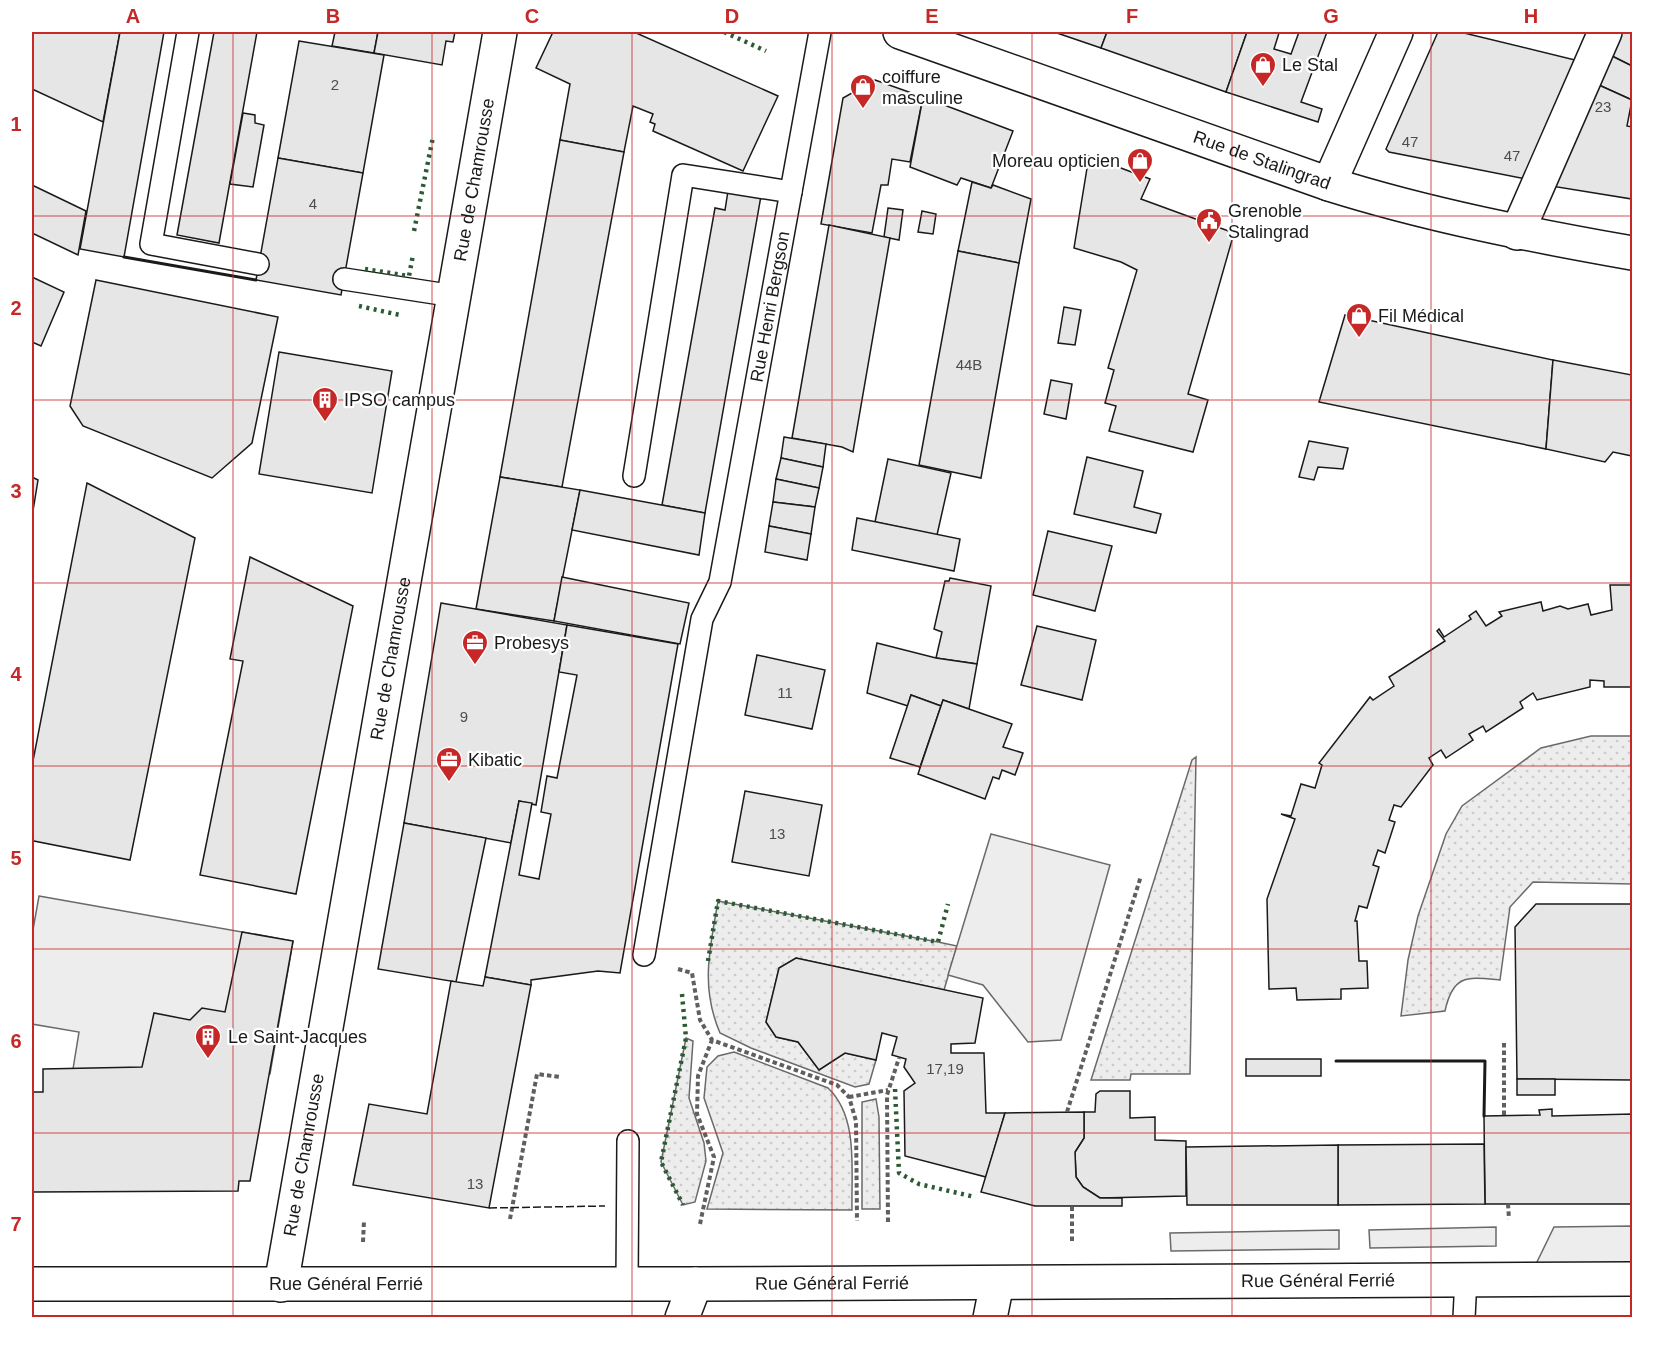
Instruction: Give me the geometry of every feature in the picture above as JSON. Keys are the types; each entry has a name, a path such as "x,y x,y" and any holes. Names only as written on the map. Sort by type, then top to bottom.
{"street":[{"name":"Rue de Chamrousse","path":"281,1285 500,32"},
{"name":"Rue de Stalingrad","path":"900,32 1329,184 1397,205 1517,233 1632,253"},
{"path":"1329,184 1396,32"},
{"path":"1517,233 1605,32"},
{"name":"Rue Général Ferrié","path":"32,1284 997,1283 1632,1278"},
{"path":"990,1317 997,1283"},
{"path":"682,1317 695,1284"}],"lane":[{"path":"188,32 151,244 258,264"},
{"name":"Rue Henri Bergson","path":"644,955 702,619 720,582 820,32"},
{"path":"634,476 683,175 790,192"},
{"path":"344,279 454,296"},
{"path":"627,1284 628,1141"},
{"path":"1464,1317 1467,1278"}],"path":[{"path":"1067,1112 1141,876"},
{"path":"644,955 692,973 700,1020 712,1040 837,1085 849,1097 856,1121 857,1221"},
{"path":"700,1224 714,1157 698,1114 698,1076 712,1040"},
{"path":"1504,1043 1504,1116"},
{"path":"888,1222 888,1090 899,1058"},
{"path":"510,1219 537,1074 560,1077"},
{"path":"849,1097 888,1090"},
{"path":"1508,1204 1509,1219"}],"shaded area":[{"path":"1591,736 1632,736 1632,884 1533,882 1510,907 1500,980 1479,978 1463,981 1452,990 1445,1011 1401,1016 1408,960 1418,916 1446,834 1462,806 1541,748"},
{"path":"1196,757 1190,1074 1131,1074 1130,1080 1091,1080 1192,760"},
{"path":"991,834 1110,865 1061,1040 1028,1042 983,985 948,975"},
{"path":"39,896 293,941 270,1074 187,1074 73,1069 79,1032 32,1024 32,935"},
{"path":"718,901 957,946 944,990 796,958 779,968 766,1022 776,1037 798,1042 819,1070 845,1053 876,1060 869,1084 855,1087 751,1048 720,1033 714,1016 708,983 708,967"},
{"path":"686,1038 693,1041 689,1098 704,1143 706,1161 695,1202 683,1205 661,1162"},
{"path":"734,1052 828,1088 838,1100 849,1129 852,1210 707,1209 723,1153 704,1098 707,1067 718,1056"},
{"path":"876,1099 879,1117 880,1209 862,1209 862,1102"},
{"path":"1632,1226 1632,1263 1536,1264 1554,1227"},
{"path":"1496,1227 1496,1246 1370,1248 1369,1230"},
{"path":"1339,1230 1339,1249 1171,1251 1170,1233"}],"building":[{"path":"32,32 120,32 103,122 32,89"},
{"path":"120,32 164,32 124,257 80,249"},
{"path":"214,32 257,32 219,243 177,235"},
{"path":"335,32 378,32 374,53 332,46"},
{"path":"378,32 455,32 453,42 446,41 442,65 374,53"},
{"path":"553,32 634,32 778,96 743,171 653,131 655,124 650,122 653,114 633,106 624,152 560,140 570,84 536,68"},
{"path":"1054,32 1107,32 1101,48"},
{"path":"1107,32 1247,32 1226,92 1101,48"},
{"path":"1247,32 1279,33 1274,49 1291,54 1299,32 1327,32 1301,102 1322,109 1318,122 1226,92"},
{"path":"1438,32 1460,32 1575,60 1526,179 1389,152 1386,149"},
{"path":"1612,32 1632,32 1632,66 1604,52"},
{"path":"299,41 384,55 363,173 278,158"},
{"path":"1604,52 1632,66 1632,100 1590,81"},
{"path":"875,80 923,97 910,162 892,159 888,185 881,185 872,233 821,224 843,98"},
{"path":"1590,81 1632,100 1627,126 1632,127 1632,199 1551,186"},
{"path":"923,97 1013,131 991,188 961,178 957,185 910,167"},
{"path":"243,113 255,115 255,123 264,125 253,187 230,184"},
{"path":"560,140 624,152 562,487 500,477"},
{"path":"1089,156 1150,179 1141,199 1234,233 1188,394 1208,400 1193,452 1109,431 1116,406 1105,403 1114,370 1108,368 1137,270 1121,262 1074,248"},
{"path":"278,158 363,173 341,295 256,280"},
{"path":"972,182 991,188 993,185 1031,199 1019,263 958,251"},
{"path":"32,185 86,211 78,255 32,233"},
{"path":"728,191 761,196 705,513 662,505 715,208 725,210"},
{"path":"888,208 903,210 899,240 884,237"},
{"path":"922,211 936,214 933,234 918,232"},
{"path":"829,225 890,238 853,452 842,447 792,438"},
{"path":"958,251 1019,263 981,478 919,465"},
{"path":"32,277 64,292 41,346 32,342"},
{"path":"96,280 278,317 252,443 212,478 83,426 70,406"},
{"path":"1064,307 1081,310 1075,345 1058,343"},
{"path":"1345,315 1553,360 1546,449 1319,402"},
{"name":"IPSO campus","path":"279,352 392,371 372,493 259,474"},
{"path":"1553,360 1632,375 1632,456 1613,452 1605,462 1546,449"},
{"path":"1051,380 1072,384 1066,419 1044,414"},
{"path":"784,437 826,444 823,467 781,458"},
{"path":"1309,441 1348,448 1343,469 1318,467 1314,480 1299,477"},
{"path":"1087,457 1143,471 1134,507 1161,514 1156,533 1074,514"},
{"path":"781,458 823,467 819,488 776,479"},
{"path":"888,459 951,473 937,535 875,522"},
{"path":"32,477 38,480 32,517"},
{"path":"500,477 580,490 554,621 476,609"},
{"path":"776,479 819,488 815,507 773,502"},
{"path":"87,483 195,538 130,860 34,841 32,837 32,766"},
{"path":"580,490 705,513 699,555 572,530"},
{"path":"773,502 815,507 811,534 769,526"},
{"path":"857,518 960,539 954,571 852,550"},
{"path":"769,526 811,534 807,560 765,552"},
{"path":"1048,531 1112,546 1095,611 1033,595"},
{"path":"250,557 353,606 296,894 200,875 243,661 230,659"},
{"path":"562,577 689,603 680,644 554,621"},
{"path":"950,578 991,586 977,664 936,658 942,632 934,629 945,581 949,581"},
{"path":"1610,585 1632,585 1632,687 1604,687 1604,681 1590,680 1590,687 1537,700 1533,693 1520,702 1523,708 1486,732 1483,726 1469,734 1473,740 1446,758 1441,750 1429,758 1433,765 1401,807 1394,805 1389,820 1395,822 1385,853 1378,850 1373,865 1379,867 1367,908 1359,906 1355,921 1357,921 1359,961 1367,961 1368,988 1341,989 1341,999 1297,1000 1296,988 1269,989 1267,899 1295,819 1281,814 1291,816 1301,784 1315,788 1322,765 1319,763 1370,697 1373,700 1394,686 1389,677 1445,641 1437,631 1439,629 1444,637 1471,619 1469,616 1476,611 1486,626 1502,616 1499,612 1541,602 1543,611 1560,606 1568,609 1588,604 1591,615 1612,610"},
{"path":"441,603 567,625 536,805 519,801 511,843 404,823"},
{"path":"567,625 678,644 620,973 598,971 531,980 531,985 485,977 519,801 532,803 519,875 539,879 551,814 541,812 547,776 557,778 577,675 559,672"},
{"path":"1037,626 1096,640 1082,700 1021,685"},
{"path":"877,643 936,658 977,664 969,709 943,700 941,706 911,695 908,706 867,693"},
{"path":"757,655 825,670 812,729 745,715"},
{"path":"911,695 941,706 920,767 890,758"},
{"path":"943,700 1012,724 1003,747 1023,753 1015,775 1002,770 999,779 993,777 985,799 918,774"},
{"path":"745,791 822,805 809,876 732,862"},
{"path":"404,823 486,838 456,982 378,969"},
{"path":"1536,904 1632,904 1632,1080 1517,1079 1515,927"},
{"name":"Le Saint-Jacques","path":"242,932 293,941 250,1181 239,1181 238,1191 32,1192 32,1092 43,1092 43,1069 142,1067 154,1013 190,1020 202,1008 225,1012"},
{"path":"796,958 983,998 975,1043 951,1044 951,1053 984,1053 986,1113 1005,1113 986,1177 905,1156 904,1091 915,1083 904,1067 906,1059 892,1055 897,1037 882,1033 876,1060 845,1053 819,1070 798,1042 776,1037 766,1022 779,968"},
{"path":"485,977 531,985 489,1208 353,1185 369,1104 427,1114 451,981 483,986"},
{"path":"1246,1059 1321,1059 1321,1076 1246,1076"},
{"path":"1517,1079 1555,1079 1555,1095 1517,1095"},
{"path":"1100,1091 1130,1091 1130,1118 1155,1117 1155,1140 1186,1141 1186,1196 1100,1198 1083,1187 1076,1177 1075,1152 1084,1138 1084,1112 1095,1112 1096,1094"},
{"path":"1552,1109 1552,1116 1632,1114 1632,1204 1485,1204 1484,1116 1540,1115 1539,1110"},
{"path":"1084,1112 1084,1138 1075,1152 1076,1177 1083,1187 1100,1198 1122,1198 1122,1206 1035,1206 981,1192 1005,1113"},
{"path":"1484,1144 1485,1204 1338,1205 1338,1145"},
{"path":"1338,1145 1338,1205 1187,1205 1186,1147"}],"hedge":[{"path":"724,32 766,51"},
{"path":"414,231 433,137"},
{"path":"365,269 409,276 413,255"},
{"path":"359,306 400,315"},
{"path":"708,961 718,901 938,942 948,904"},
{"path":"682,994 686,1038 661,1162 683,1205"},
{"path":"895,1089 899,1173 919,1184 975,1197"}],"fence":[{"path":"489,1208 605,1206"}],"wall":[{"path":"124,257 256,280"},
{"path":"1336,1061 1485,1061 1484,1116"}],"place":[{"name":"Le Stal","path":"1263,88"},
{"name":"coiffure masculine","path":"863,110"},
{"name":"Moreau opticien","path":"1140,184"},
{"name":"Grenoble Stalingrad","path":"1209,244"},
{"name":"Fil Médical","path":"1359,339"},
{"name":"IPSO campus","path":"325,423"},
{"name":"Probesys","path":"475,666"},
{"name":"Kibatic","path":"449,783"},
{"name":"Le Saint-Jacques","path":"208,1060"}]}
